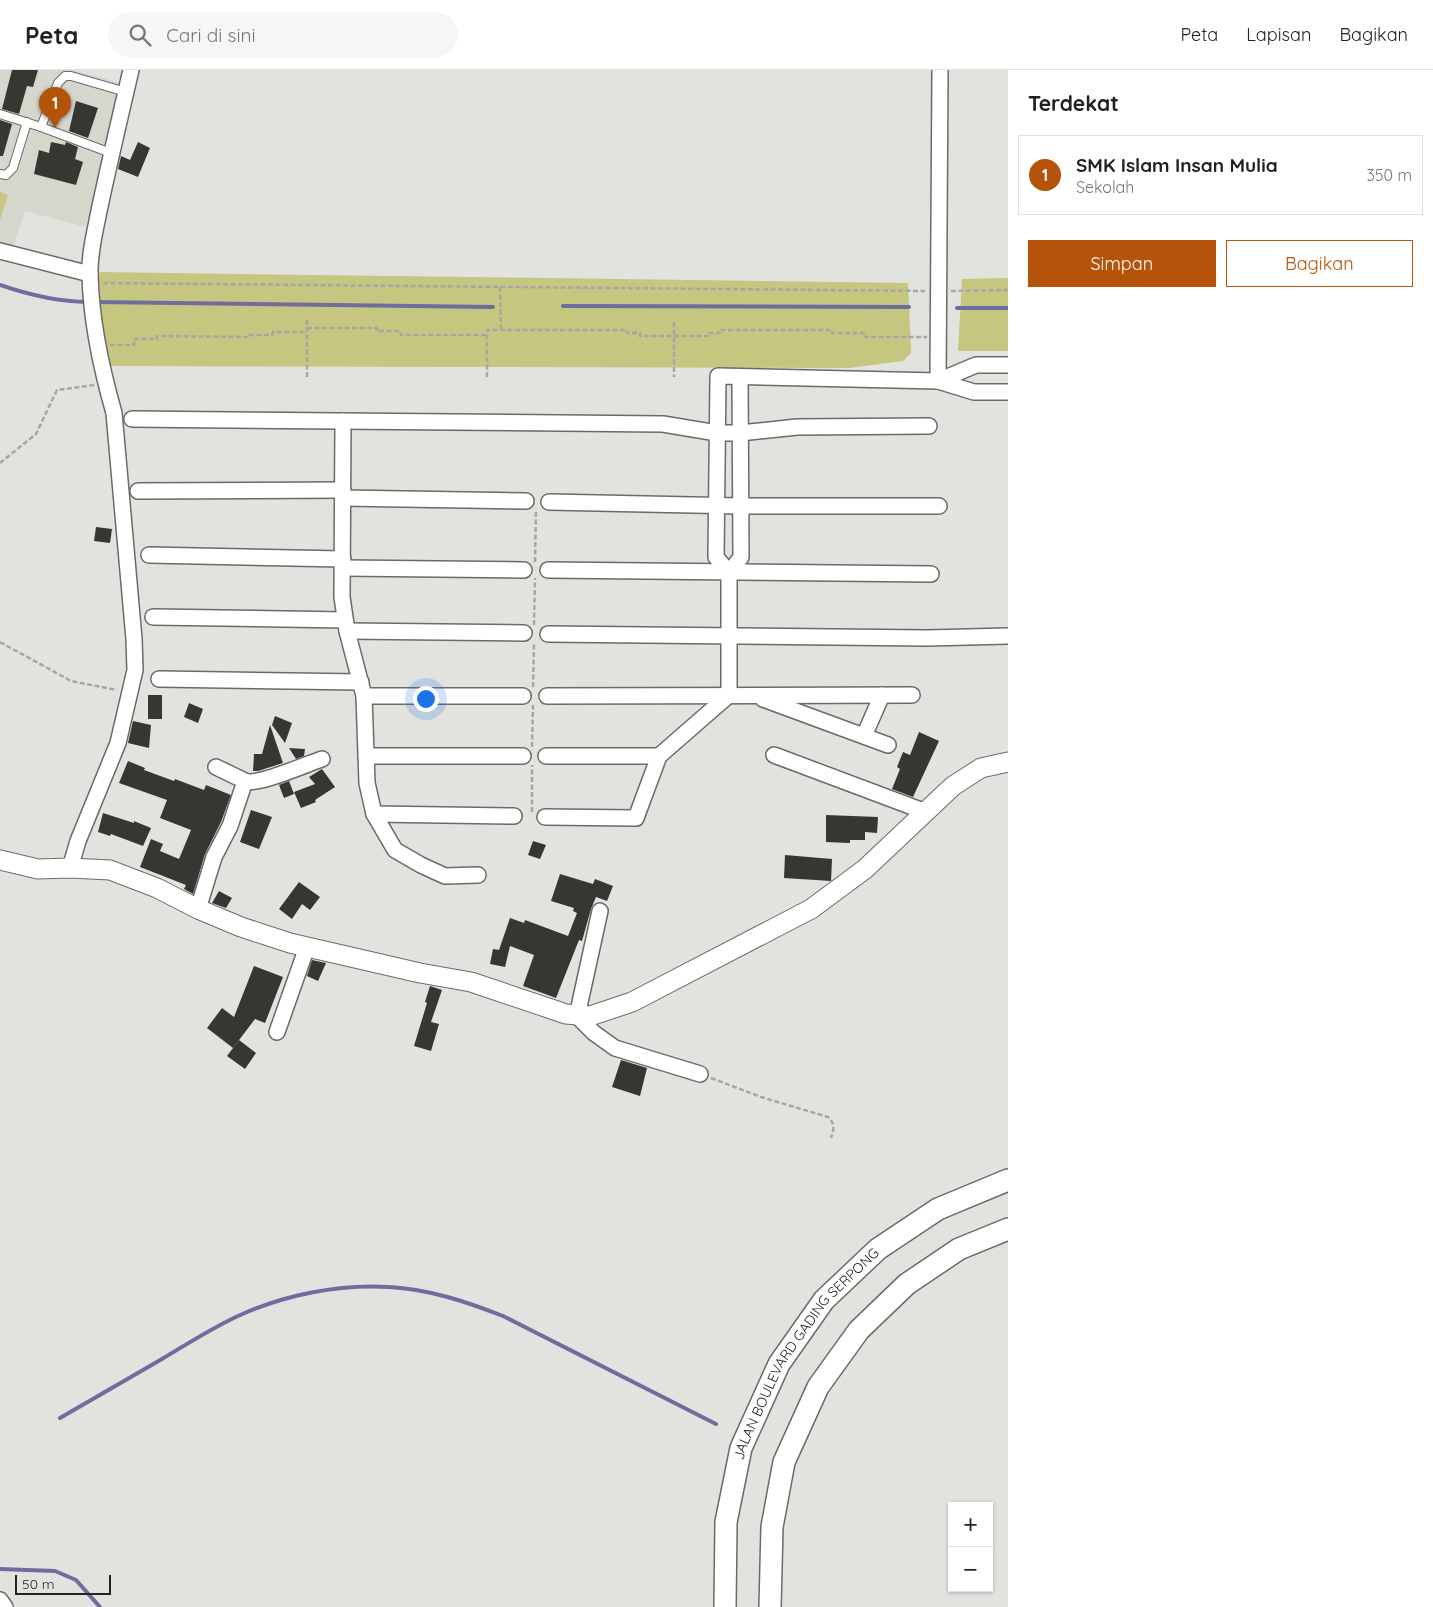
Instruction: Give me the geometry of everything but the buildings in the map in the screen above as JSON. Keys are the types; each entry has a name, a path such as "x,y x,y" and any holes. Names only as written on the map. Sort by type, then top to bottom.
{"main road":[{"name":"JALAN BOULEVARD GADING SERPONG","path":"725,1607 726,1522 741,1448 779,1364 824,1300 878,1249 938,1209 1008,1180"},
{"name":"JALAN BOULEVARD GADING SERPONG","path":"770,1607 772,1527 784,1462 818,1387 859,1330 907,1284 959,1249 1008,1229"}],"street":[{"path":"70,868 78,841 118,743 135,670 134,639 114,413 106,384 94,315 93,242 111,153 131,70"},
{"path":"938,74 938,381"},
{"path":"0,251 94,282"},
{"path":"938,381 976,365 1008,366"},
{"path":"729,573 716,558 718,376 938,381 974,392 1008,392"},
{"path":"730,695 729,573 741,557 740,377"},
{"path":"132,419 663,424 717,433 740,433 797,427 929,426"},
{"path":"343,421 343,563 346,626 362,689 367,783 374,814 395,850 445,876 478,876"},
{"path":"138,491 343,494 741,506 939,506"},
{"path":"149,555 524,570"},
{"path":"548,570 931,574"},
{"path":"152,617 535,636 927,638 1008,636"},
{"path":"159,679 534,698 912,695"},
{"path":"545,817 636,818 659,756 730,695"},
{"path":"752,695 888,745"},
{"path":"864,736 882,695"},
{"path":"366,756 529,756"},
{"path":"546,756 659,756"},
{"path":"774,756 926,812"},
{"path":"216,766 245,781 254,782 322,759"},
{"path":"0,860 38,869 110,870 157,888 241,928 307,947 420,973 471,982 561,1013 590,1016 632,1002 811,909 865,869 953,786 981,768 1008,762"},
{"path":"198,909 214,857 230,826 245,781"},
{"path":"374,814 514,816"},
{"path":"577,1016 600,911"},
{"path":"278,1032 307,947"},
{"path":"577,1016 594,1033 615,1048 700,1074"},
{"path":"0,1600 5,1607"}],"lane":[{"path":"41,127 58,83 65,76 71,76 126,92"},
{"path":"0,114 111,153"},
{"path":"0,174 6,175 13,168 26,122"}],"path":[{"path":"94,282 939,292 1008,290"},
{"path":"500,287 501,330"},
{"path":"307,320 307,376"},
{"path":"674,322 674,376"},
{"path":"110,353 110,345 134,345 134,339 157,339 157,336 249,337 249,335 272,335 273,332 377,328 377,331 400,331 400,335 487,335"},
{"path":"487,377 487,330 627,330 627,333 640,333 640,336 709,336 709,333 720,333 720,330 832,330 832,333 865,333 865,337 938,337"},
{"path":"0,463 36,434 57,390 106,384"},
{"path":"537,501 534,698 529,756 532,816 545,817"},
{"path":"0,642 70,681 131,692"},
{"path":"700,1074 761,1097 828,1117 833,1123 834,1130 831,1138"}],"shaded area":[{"path":"0,70 71,70 122,83 99,173 89,228 25,211 13,247 0,242"}],"green space":[{"path":"0,192 8,195 0,220"},
{"path":"97,272 908,283 911,353 903,361 849,368 110,366 96,285"},
{"path":"1008,278 1008,351 958,351 962,279"}],"waterway":[{"path":"0,285 44,297 88,302"},
{"path":"95,302 493,307"},
{"path":"563,306 909,307"},
{"path":"957,308 1008,308"},
{"path":"60,1418 238,1316 274,1302 331,1289 389,1287 433,1293 503,1316 716,1424"},
{"path":"0,1569 55,1571 76,1580 100,1607"}],"place":[{"name":"SMK Islam Insan Mulia","path":"55,128"}]}
